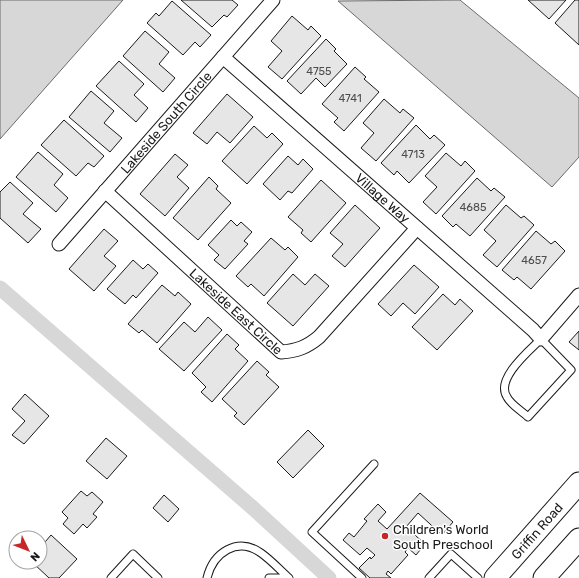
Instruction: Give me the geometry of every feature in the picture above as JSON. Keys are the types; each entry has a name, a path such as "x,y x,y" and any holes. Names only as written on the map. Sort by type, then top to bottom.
{"main road":[{"name":"Griffin Road","path":"495,578 579,483"},
{"path":"544,578 579,539"}],"street":[{"name":"Lakeside South Circle","path":"59,244 273,0"},
{"name":"Village Way","path":"223,57 541,339"},
{"name":"Lakeside East Circle","path":"105,191 281,352 295,351 308,346 319,337 417,228"},
{"path":"541,339 579,295"}],"lane":[{"path":"541,339 571,370 528,417 507,397 504,385 508,374 541,339"},
{"path":"362,578 312,532 374,464"},
{"path":"207,578 215,558 226,550 236,546 248,547 260,552 289,578"},
{"path":"111,578 133,554 158,578"},
{"path":"429,578 451,554 478,578"},
{"path":"269,578 281,578"}],"shaded area":[{"path":"0,0 123,0 0,139"},
{"path":"460,0 579,98 579,157 552,187 338,1"}],"building":[{"path":"181,0 232,0 238,5 227,17 224,15 212,27"},
{"path":"528,0 566,0 549,19"},
{"path":"575,0 579,0 579,45 555,23"},
{"path":"172,1 211,35 200,47 195,42 183,55 147,23 156,13 159,16"},
{"path":"292,16 308,30 311,26 321,36 282,79 268,67 282,51 271,41"},
{"path":"145,31 169,52 159,64 175,78 163,92 123,56"},
{"path":"326,39 336,49 334,51 347,64 325,87 316,78 301,94 287,81"},
{"path":"119,61 144,84 134,95 148,108 136,122 96,86"},
{"path":"355,67 366,77 364,79 379,92 344,131 334,122 338,118 322,104"},
{"path":"91,91 114,111 104,123 122,138 110,152 69,117"},
{"path":"227,94 253,117 230,143 217,132 207,144 193,133"},
{"path":"384,99 400,113 403,109 414,118 376,161 361,148 374,133 363,123"},
{"path":"64,120 104,156 94,167 88,163 76,176 41,145"},
{"path":"416,125 430,139 434,135 445,145 409,183 397,171 394,175 381,163"},
{"path":"254,126 267,138 272,133 283,144 247,184 222,161"},
{"path":"38,152 63,174 54,185 68,198 56,212 16,177"},
{"path":"446,153 461,166 465,161 475,171 436,214 423,202 437,187 425,176"},
{"path":"175,154 188,165 177,177 189,188 165,216 140,194"},
{"path":"288,156 298,165 303,159 313,169 292,193 288,191 280,200 263,184"},
{"path":"209,177 218,186 216,189 231,203 198,240 173,218"},
{"path":"477,178 491,191 494,188 505,197 470,236 456,224 453,227 442,216"},
{"path":"321,180 346,203 311,242 301,233 303,230 288,217"},
{"path":"10,182 33,203 23,214 41,229 28,243 0,218 0,192"},
{"path":"355,205 380,228 345,267 332,256 343,244 330,233"},
{"path":"506,205 521,218 524,216 534,225 497,267 483,255 496,241 484,230"},
{"path":"231,220 237,226 241,222 252,232 244,241 248,244 225,269 214,260 219,255 208,245"},
{"path":"104,229 118,241 104,256 116,266 94,291 69,269"},
{"path":"536,231 551,244 555,241 565,251 531,289 517,277 514,280 502,270"},
{"path":"271,238 285,250 288,247 298,257 264,296 251,284 248,287 236,276"},
{"path":"133,260 143,269 148,264 158,273 136,298 133,295 125,304 107,289"},
{"path":"414,265 439,287 415,314 403,303 391,316 378,304"},
{"path":"293,274 305,285 315,274 329,286 293,326 267,303"},
{"path":"162,285 175,296 178,292 191,304 157,343 142,330 139,333 128,324"},
{"path":"443,294 455,305 460,299 473,311 437,350 412,327"},
{"path":"208,317 222,330 184,371 159,349 184,322 195,332"},
{"path":"579,331 579,350 569,342"},
{"path":"227,334 239,345 235,349 248,361 212,402 201,392 206,387 192,373"},
{"path":"257,361 269,372 266,375 279,387 244,425 234,416 237,413 222,399"},
{"path":"25,394 49,416 24,444 12,435 25,421 12,409"},
{"path":"308,430 324,446 293,478 277,462"},
{"path":"106,438 127,456 107,479 86,461"},
{"path":"81,491 87,496 92,492 103,502 93,514 97,517 87,528 83,524 74,534 63,524 68,518 62,512"},
{"name":"Children's World South Preschool","path":"420,493 453,522 442,535 418,513 406,527 425,544 416,555 408,548 405,552 408,555 391,574 388,571 386,574 391,578 370,578 359,568 370,557 371,559 375,555 367,548 360,555 343,540 349,533 354,537 367,521 364,519 378,504 386,512 378,521 387,529"},
{"path":"164,495 179,509 168,522 153,508"},
{"path":"51,535 77,559 59,578 49,578 40,570 48,570 48,539"}],"waterway":[{"path":"0,288 254,509 329,578"}],"place":[{"name":"Children's World South Preschool","path":"385,536"}]}
